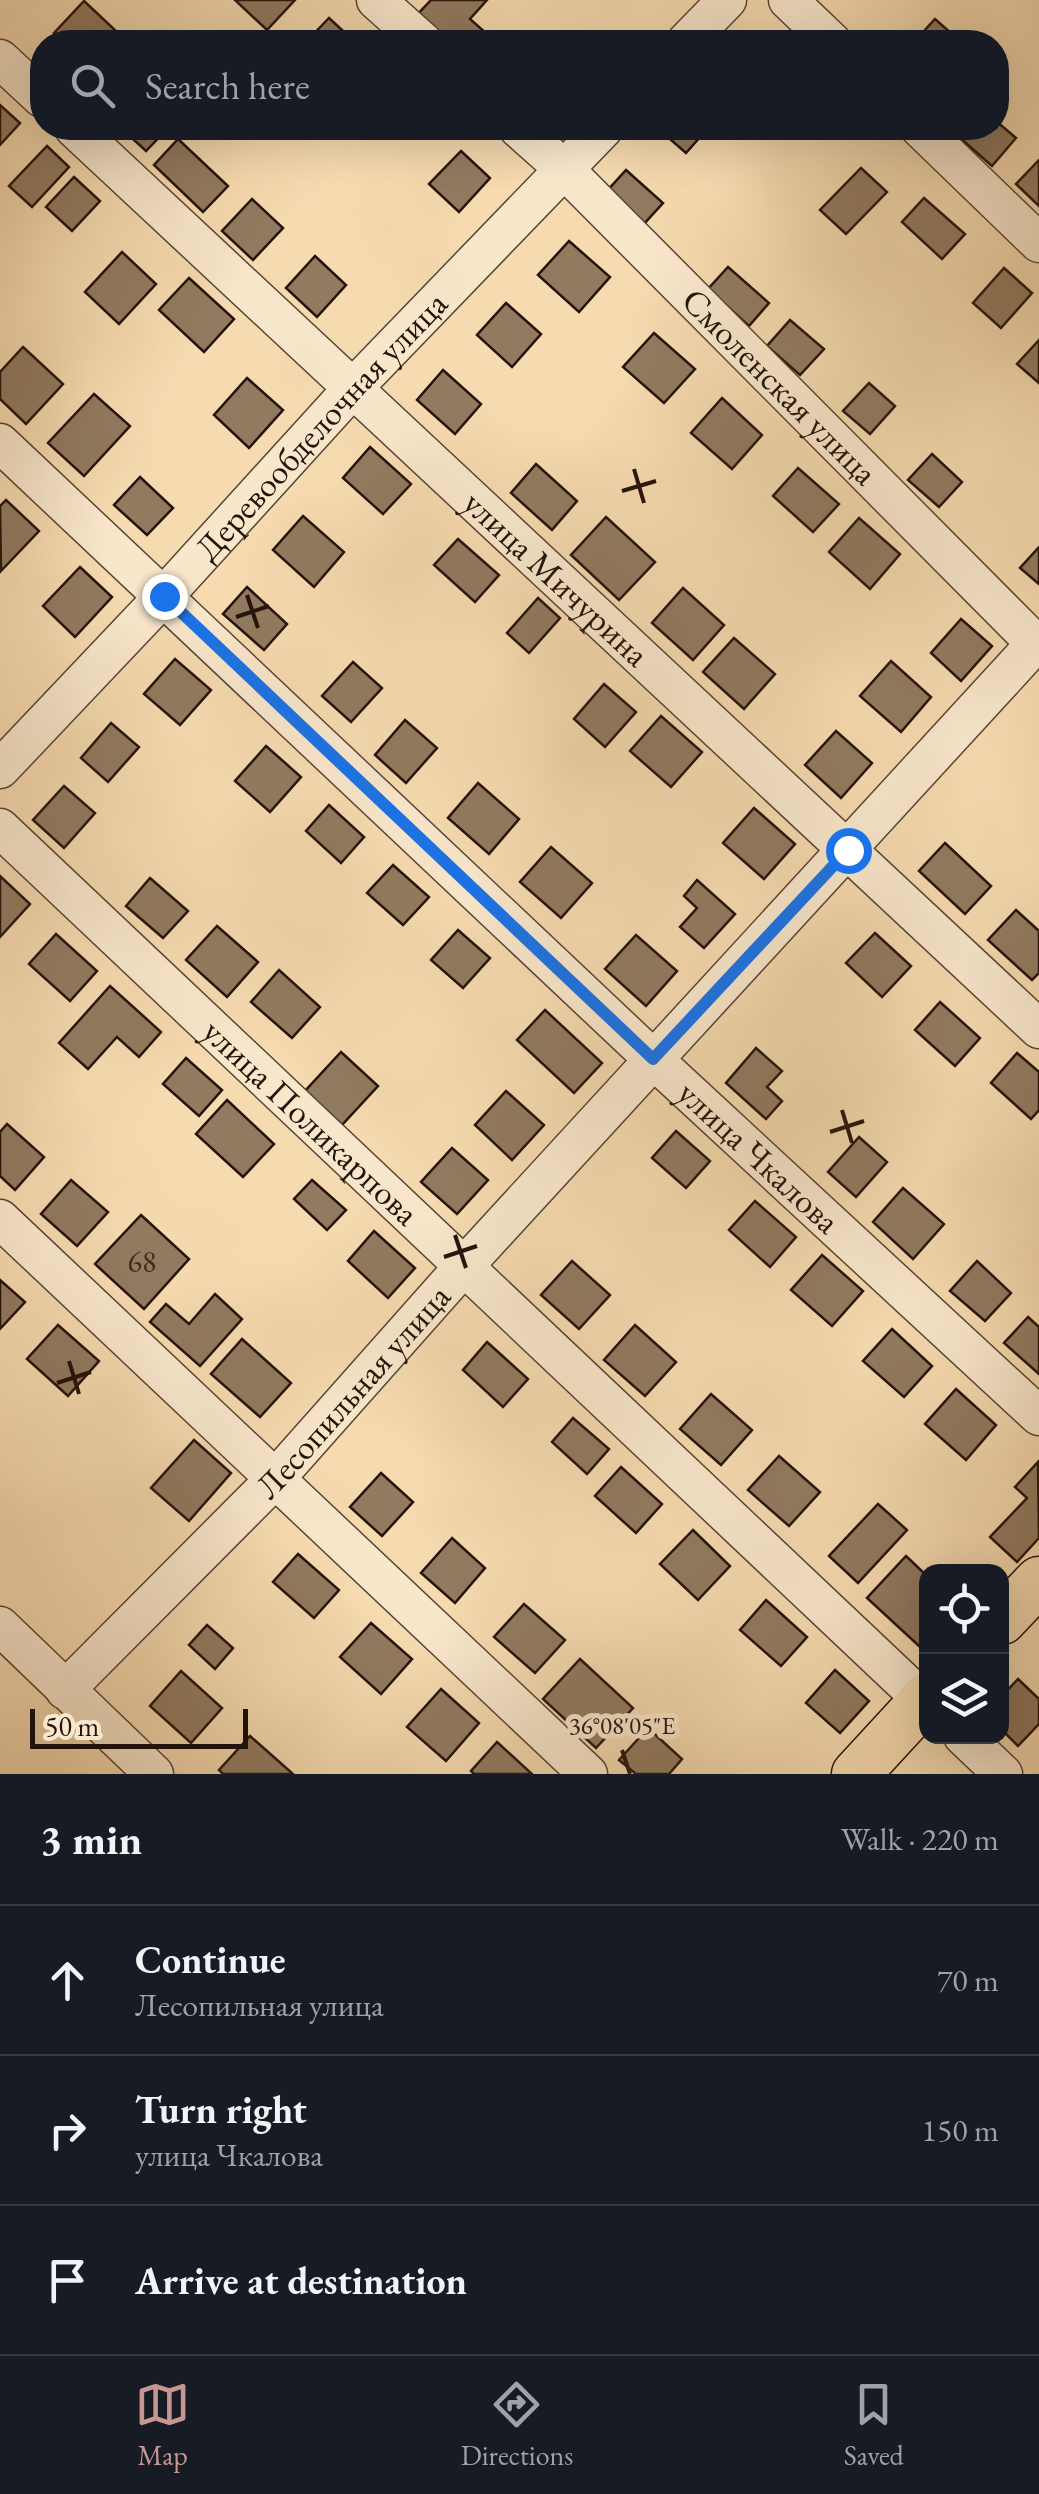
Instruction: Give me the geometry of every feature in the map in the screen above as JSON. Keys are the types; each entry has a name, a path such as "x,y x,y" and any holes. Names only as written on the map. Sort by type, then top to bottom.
{"main road":[{"path":"1009,1613 1039,1581"},
{"path":"856,1774 919,1707"}],"street":[{"path":"376,0 410,30"},
{"path":"698,30 727,0"},
{"path":"788,0 819,30"},
{"path":"0,59 30,87"},
{"name":"улица Мичурина","path":"87,140 1039,1029"},
{"name":"Смоленская улица","path":"531,140 1038,643"},
{"name":"Деревообделочная улица","path":"0,769 354,387 592,140"},
{"path":"932,140 1039,243"},
{"name":"улица Чкалова","path":"0,443 653,1059 1039,1416"},
{"name":"Лесопильная улица","path":"65,1690 275,1479 653,1059 1038,643"},
{"name":"улица Поликарпова","path":"0,828 919,1693"},
{"path":"0,1219 588,1774"},
{"path":"0,1626 154,1774"},
{"path":"971,1744 1003,1774"}],"building":[{"path":"235,0 295,0 267,30"},
{"path":"431,0 487,0 470,19 482,30 432,30 416,16"},
{"path":"84,1 115,30 57,30"},
{"path":"329,18 342,30 318,30"},
{"path":"935,19 947,30 925,30"},
{"path":"0,105 20,123 0,145"},
{"path":"1009,132 1016,138 992,166 962,140 1009,140"},
{"path":"134,140 157,140 146,151"},
{"path":"179,140 228,186 203,212 154,165"},
{"path":"671,140 697,140 686,153"},
{"path":"47,146 69,167 32,207 9,186"},
{"path":"461,151 490,178 459,212 429,184"},
{"path":"1039,160 1039,206 1016,184"},
{"path":"861,168 887,192 846,234 820,210"},
{"path":"626,170 663,203 643,225 606,192"},
{"path":"74,177 100,201 72,231 46,207"},
{"path":"924,198 965,234 942,259 902,222"},
{"path":"252,199 283,228 253,260 222,231"},
{"path":"569,241 610,277 579,312 538,275"},
{"path":"122,252 156,284 119,324 85,292"},
{"path":"315,256 346,285 317,317 286,288"},
{"path":"728,267 769,303 749,326 708,289"},
{"path":"1004,268 1032,293 1001,328 973,303"},
{"path":"189,278 234,319 204,352 159,310"},
{"path":"506,303 541,334 512,367 477,335"},
{"path":"790,320 824,349 800,375 767,346"},
{"path":"654,333 695,369 664,403 623,367"},
{"path":"1039,340 1039,383 1017,364"},
{"path":"23,347 63,384 26,424 0,399 0,372"},
{"path":"443,370 481,404 455,434 417,400"},
{"path":"247,378 283,410 249,448 214,415"},
{"path":"869,383 895,406 870,434 843,411"},
{"path":"94,394 130,426 84,476 48,443"},
{"path":"722,398 762,435 732,469 691,433"},
{"path":"370,447 411,484 383,514 343,478"},
{"path":"932,454 962,482 939,507 908,480"},
{"path":"536,464 577,501 552,530 511,493"},
{"path":"798,468 839,504 813,532 773,496"},
{"path":"140,477 173,508 147,535 114,505"},
{"path":"6,500 39,531 1,571 0,506"},
{"path":"303,516 344,552 314,587 273,550"},
{"path":"606,517 655,562 619,600 571,555"},
{"path":"859,518 900,554 870,589 829,552"},
{"path":"458,539 499,575 475,602 434,565"},
{"path":"1039,547 1039,584 1020,568"},
{"path":"80,567 112,597 75,637 43,606"},
{"path":"247,587 287,624 264,650 223,614"},
{"path":"683,588 724,625 693,660 652,623"},
{"path":"538,598 560,618 529,653 507,633"},
{"path":"961,619 992,646 961,681 931,653"},
{"path":"734,638 775,674 744,709 703,672"},
{"path":"175,659 211,690 180,725 144,694"},
{"path":"891,661 931,697 901,732 860,696"},
{"path":"353,662 382,688 351,722 322,696"},
{"path":"604,684 636,712 605,747 574,719"},
{"path":"661,716 702,752 671,787 630,751"},
{"path":"405,720 437,748 406,783 375,755"},
{"path":"111,723 139,747 108,782 81,758"},
{"path":"836,731 872,763 841,798 805,765"},
{"path":"266,746 301,777 270,812 235,781"},
{"path":"478,783 519,819 489,854 448,818"},
{"path":"64,786 95,813 64,848 33,820"},
{"path":"329,805 364,837 341,863 306,831"},
{"path":"754,808 795,844 764,879 723,843"},
{"path":"945,843 991,886 965,914 919,871"},
{"path":"551,847 592,883 561,918 520,882"},
{"path":"393,865 429,897 403,925 367,893"},
{"path":"0,876 30,904 0,937"},
{"path":"150,878 188,911 163,938 126,906"},
{"path":"697,880 735,914 704,948 680,927 697,908 684,896"},
{"path":"1016,910 1039,931 1039,973 1032,980 988,940"},
{"path":"217,926 258,962 227,997 186,960"},
{"path":"458,930 490,958 463,988 431,960"},
{"path":"875,933 911,966 882,997 846,963"},
{"path":"56,934 97,971 70,1001 29,964"},
{"path":"636,935 677,971 646,1006 605,969"},
{"path":"279,970 320,1007 292,1038 251,1002"},
{"path":"110,986 161,1032 139,1057 117,1037 88,1069 59,1043"},
{"path":"940,1002 980,1038 955,1066 915,1030"},
{"path":"545,1010 602,1063 574,1093 517,1040"},
{"path":"756,1048 782,1071 767,1087 782,1101 766,1119 726,1083"},
{"path":"341,1052 378,1086 342,1125 305,1091"},
{"path":"1017,1053 1039,1072 1039,1110 1031,1119 991,1083"},
{"path":"186,1058 222,1090 199,1116 163,1084"},
{"path":"506,1091 544,1125 512,1160 475,1125"},
{"path":"227,1100 274,1144 243,1177 196,1134"},
{"path":"7,1124 44,1157 15,1190 0,1176 0,1132"},
{"path":"676,1131 710,1161 686,1188 652,1158"},
{"path":"859,1137 887,1162 856,1197 828,1172"},
{"path":"452,1148 488,1180 457,1214 421,1182"},
{"path":"71,1180 108,1212 77,1246 41,1214"},
{"path":"312,1180 346,1210 327,1230 294,1199"},
{"path":"903,1188 944,1224 913,1259 873,1222"},
{"path":"755,1201 796,1237 770,1267 729,1230"},
{"path":"141,1215 189,1259 144,1309 95,1264"},
{"path":"374,1231 415,1268 388,1298 348,1261"},
{"path":"822,1255 863,1291 832,1326 791,1290"},
{"path":"572,1261 610,1295 579,1329 541,1295"},
{"path":"977,1261 1011,1293 985,1321 950,1291"},
{"path":"0,1280 25,1302 0,1329"},
{"path":"215,1294 242,1319 200,1366 150,1322 166,1304 189,1324"},
{"path":"1028,1317 1039,1327 1039,1374 1004,1343"},
{"path":"58,1325 99,1361 68,1396 27,1359"},
{"path":"635,1325 676,1362 645,1396 604,1360"},
{"path":"892,1329 932,1366 904,1397 863,1361"},
{"path":"242,1339 291,1383 260,1417 211,1374"},
{"path":"487,1342 528,1379 503,1407 463,1370"},
{"path":"956,1389 996,1425 966,1460 925,1424"},
{"path":"711,1394 752,1430 721,1465 680,1429"},
{"path":"573,1418 609,1449 587,1474 552,1442"},
{"path":"194,1440 231,1473 189,1521 151,1488"},
{"path":"779,1456 820,1492 789,1526 748,1490"},
{"path":"1038,1462 1039,1538 1017,1562 990,1537 1027,1498 1015,1487"},
{"path":"621,1467 662,1504 636,1533 595,1496"},
{"path":"381,1473 413,1502 382,1536 350,1507"},
{"path":"878,1504 907,1530 858,1583 829,1556"},
{"path":"693,1530 730,1566 698,1600 660,1564"},
{"path":"452,1538 485,1568 455,1603 421,1573"},
{"path":"298,1554 339,1590 314,1618 273,1582"},
{"path":"906,1556 919,1568 919,1646 867,1598"},
{"path":"766,1600 807,1637 781,1666 740,1630"},
{"path":"524,1604 565,1640 535,1673 494,1637"},
{"path":"371,1623 412,1659 381,1694 340,1657"},
{"path":"207,1625 233,1648 215,1669 189,1645"},
{"path":"580,1659 633,1708 596,1748 543,1699"},
{"path":"835,1670 869,1701 840,1733 806,1703"},
{"path":"181,1671 222,1708 191,1743 150,1706"},
{"path":"1018,1679 1039,1699 1039,1724 1018,1746 1009,1737 1009,1689"},
{"path":"441,1689 479,1723 446,1761 407,1727"},
{"path":"648,1728 682,1759 669,1774 636,1774 619,1760"},
{"path":"250,1736 293,1774 223,1774 219,1770"},
{"path":"497,1742 532,1774 474,1774 471,1771"}],"route":[{"path":"164,596 653,1059 848,850"}]}
